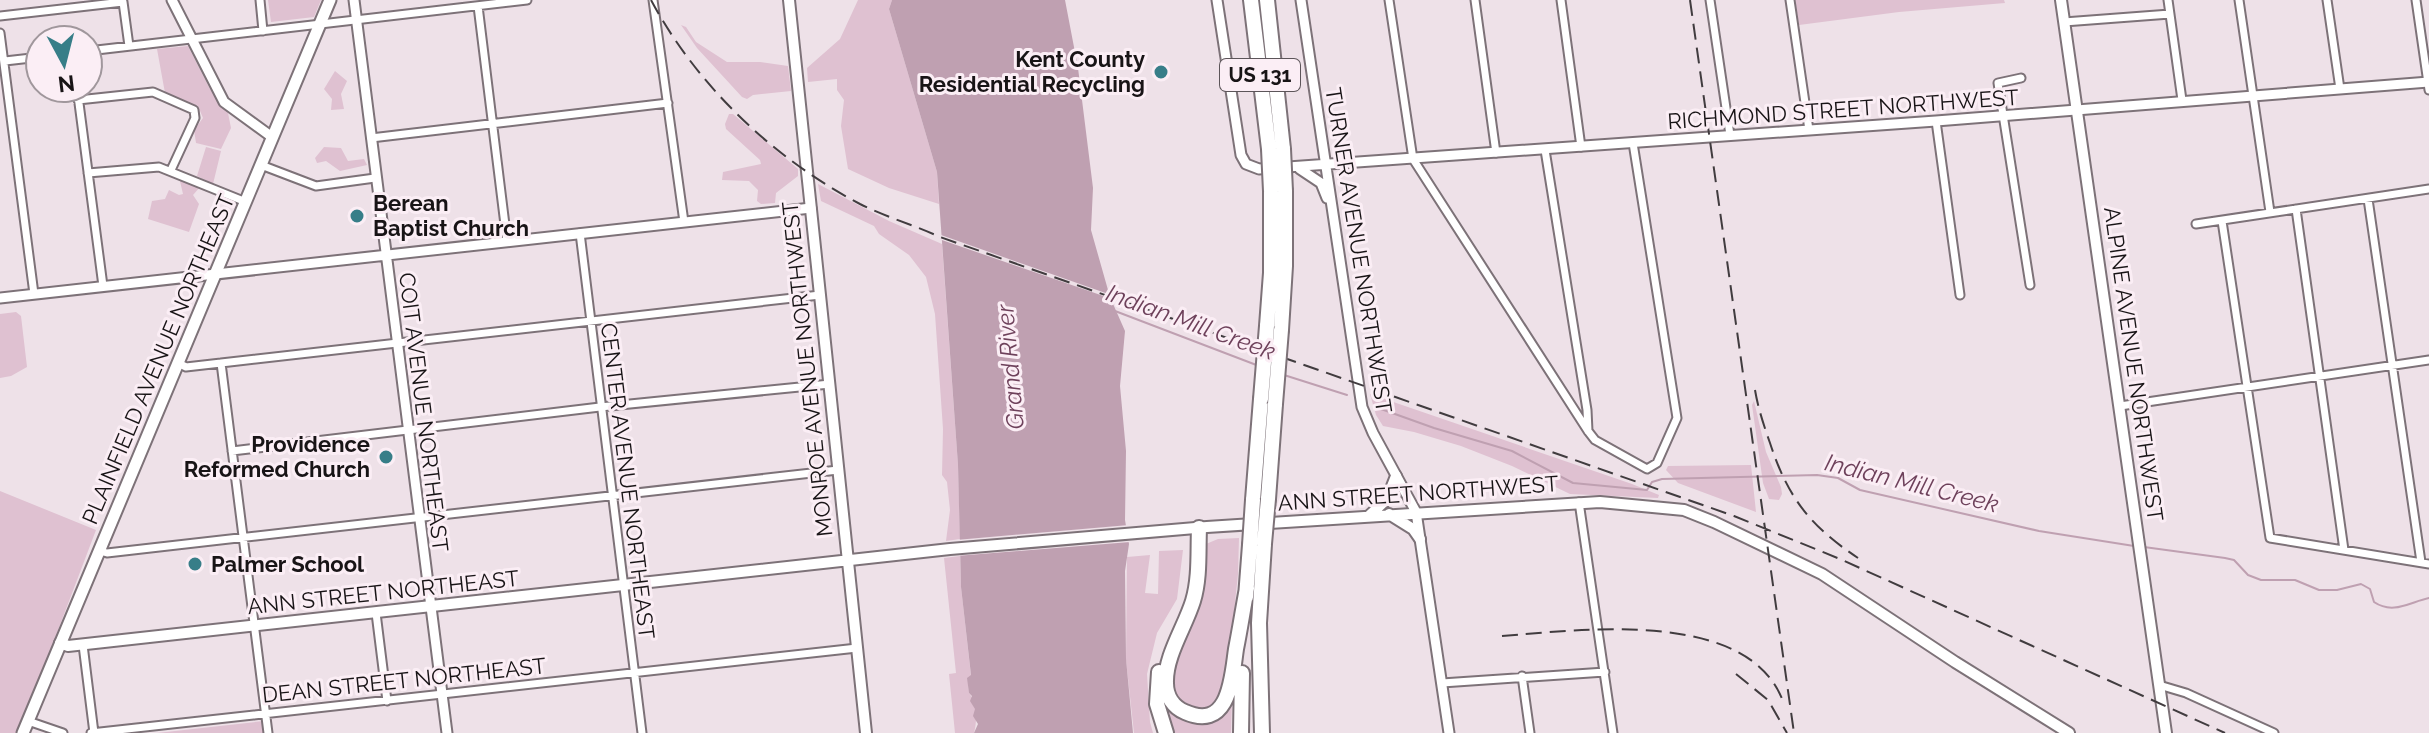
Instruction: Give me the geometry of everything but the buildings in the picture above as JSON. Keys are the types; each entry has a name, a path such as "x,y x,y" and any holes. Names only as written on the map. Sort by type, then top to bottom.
{"highway":[{"name":"US 131","path":"1251,0 1276,149"},
{"name":"US 131","path":"1262,733 1257,545 1274,328 1271,260 1278,191 1267,0"},
{"path":"1194,528 1197,580 1193,600 1170,662 1166,684 1170,700 1183,711 1207,714 1229,696 1247,588"},
{"path":"1166,733 1159,714 1157,687 1161,665 1189,579 1194,528"},
{"name":"US 131","path":"1241,733 1247,588 1257,545"},
{"path":"1259,644 1269,733"}],"main road":[{"name":"PLAINFIELD AVENUE NORTHEAST","path":"25,727 330,0"},
{"name":"MONROE AVENUE NORTHWEST","path":"789,0 866,733"},
{"name":"ALPINE AVENUE NORTHWEST","path":"2061,0 2166,733"},
{"path":"1370,515 1387,499 1396,476"},
{"name":"ANN STREET NORTHWEST","path":"710,575 950,549 1370,515 1579,502 1674,508 1714,522 1832,580 2062,731"},
{"path":"1389,514 1413,529 1420,539"},
{"name":"ANN STREET NORTHEAST","path":"60,643 83,645 710,575"}],"street":[{"path":"172,0 189,39 224,102 272,137"},
{"path":"260,0 263,31"},
{"name":"COIT AVENUE NORTHEAST","path":"354,0 447,733"},
{"path":"104,49 527,0"},
{"path":"653,0 684,222"},
{"name":"RICHMOND STREET NORTHWEST","path":"1217,0 1241,155 1246,164 1259,169 2428,82"},
{"name":"TURNER AVENUE NORTHWEST","path":"1301,0 1362,407 1416,512 1449,733"},
{"path":"1389,0 1413,159 1588,431 1595,440 1647,469 1657,463 1674,429 1676,412 1633,143"},
{"path":"1475,0 1496,153"},
{"path":"1561,0 1581,147"},
{"path":"1710,0 1730,135"},
{"path":"1790,0 1809,130"},
{"path":"2168,0 2182,100"},
{"path":"2239,0 2270,212"},
{"path":"2327,0 2340,89"},
{"path":"2416,0 2429,90"},
{"path":"0,16 123,2 129,46"},
{"path":"478,6 507,241"},
{"path":"2064,22 2170,14"},
{"path":"0,33 34,294"},
{"path":"5,61 24,59"},
{"path":"2021,78 1998,83 2030,285"},
{"path":"104,98 159,93 194,110 195,118 171,170"},
{"path":"371,138 668,103"},
{"path":"79,104 103,286"},
{"path":"0,117 11,116"},
{"path":"1936,121 1960,295"},
{"path":"1545,150 1588,431"},
{"path":"261,165 316,186 375,178"},
{"path":"88,173 159,167 246,202"},
{"path":"1297,168 1321,183 1336,228"},
{"path":"2196,224 2429,189"},
{"path":"2222,221 2270,538 2279,542 2425,563 2368,199"},
{"path":"0,298 811,208"},
{"path":"2296,209 2344,550"},
{"name":"CENTER AVENUE NORTHEAST","path":"580,233 642,733"},
{"path":"178,363 186,367 820,295"},
{"path":"2120,406 2429,360"},
{"path":"221,363 268,733"},
{"path":"232,451 600,407 830,384"},
{"path":"100,551 107,553 838,470"},
{"path":"1579,502 1613,733"},
{"path":"376,613 387,701"},
{"path":"83,645 93,733"},
{"name":"DEAN STREET NORTHEAST","path":"93,733 857,648"},
{"path":"1442,683 1605,672"},
{"path":"1522,676 1530,733"},
{"path":"2159,685 2186,693 2274,733"},
{"path":"25,727 63,733"}],"shaded area":[{"path":"268,0 321,0 314,17 271,22"},
{"path":"858,0 892,0 889,9 937,172 939,204 889,188 848,169 841,126 844,100 837,90 837,79 808,82 807,68 840,39"},
{"path":"1795,0 2004,0 2005,3 1799,25"},
{"path":"681,25 686,27 696,42 727,62 788,66 791,91 753,95 747,99 742,97 697,48"},
{"path":"188,46 210,89 228,113 231,128 221,149 196,143 194,130 203,118 198,106 165,93 157,49"},
{"path":"335,71 347,81 341,94 344,109 331,110 332,99 324,89"},
{"path":"729,114 733,114 798,169 798,176 776,193 775,203 761,204 757,201 758,190 749,181 722,180 723,172 761,164 726,129"},
{"path":"206,147 221,151 213,184 197,176"},
{"path":"324,147 341,148 348,161 364,159 367,165 340,171 326,161 317,163 315,158"},
{"path":"179,177 200,187 193,195 199,204 189,232 148,219 152,201 165,199 169,190 183,194"},
{"path":"818,184 942,244 958,465 960,539 946,541 950,510 947,482 942,475 943,429 935,314 926,277 909,255 879,234 874,226 821,201"},
{"path":"16,312 21,316 27,367 0,378 0,314"},
{"path":"1370,394 1632,484 1659,495 1658,498 1570,494 1461,446 1383,426"},
{"path":"1754,401 1766,452 1781,487 1779,500 1769,499 1763,483 1752,405"},
{"path":"1751,465 1756,512 1678,483 1666,470 1668,466"},
{"path":"0,491 96,530 19,733 0,733"},
{"path":"1239,538 1226,689 1214,706 1202,710 1185,706 1174,695 1171,675 1198,605 1206,544 1218,539"},
{"path":"1183,550 1177,599 1157,633 1147,674 1153,733 1134,733 1126,660 1127,557 1150,555 1145,593 1158,594 1159,551"},
{"path":"960,556 971,676 968,680 969,693 976,713 974,733 955,733 949,674 956,673 944,558"},
{"path":"1161,680 1191,717 1232,699 1231,733 1170,733 1165,721"},
{"path":"264,721 265,733 157,733"}],"water":[{"name":"Grand River","path":"892,0 1065,0 1078,68 1093,188 1091,230 1110,297 1125,331 1120,386 1126,451 1125,520 1129,544 1125,571 1126,659 1133,733 974,733 978,724 973,716 975,709 970,701 972,696 967,678 971,675 961,587 958,465 937,172 889,9"}],"pier":[{"path":"941,235 1114,296 1115,300 939,239"},
{"path":"1129,525 1130,542 956,556 956,540"}],"waterway":[{"name":"Indian Mill Creek","path":"1115,311 1259,366"},
{"name":"Indian Mill Creek","path":"1284,375 1347,395"},
{"name":"Indian Mill Creek","path":"1381,409 1512,451 1573,483 1647,490 1652,482 1662,479 1817,475 1838,478 1860,490 2039,531 2134,546"},
{"name":"Indian Mill Creek","path":"2144,547 2234,560 2248,575 2261,580 2295,580 2319,590 2337,590 2361,584 2370,589 2374,602 2381,606 2395,608 2429,598"}],"railway":[{"path":"651,0 691,62 740,117 798,165 870,209 940,237 1734,516 1840,559 2225,733"},
{"path":"1690,0 1794,733"},
{"path":"1755,390 1777,462 1793,495 1814,522 1858,558"},
{"path":"1502,636 1617,629 1660,631 1701,638 1737,652 1766,673 1784,704"},
{"path":"1736,674 1768,700 1787,733"}],"place":[{"name":"Kent County Residential Recycling","path":"1161,72"},
{"name":"Berean Baptist Church","path":"357,216"},
{"name":"Providence Reformed Church","path":"386,457"},
{"name":"Palmer School","path":"195,564"}]}
